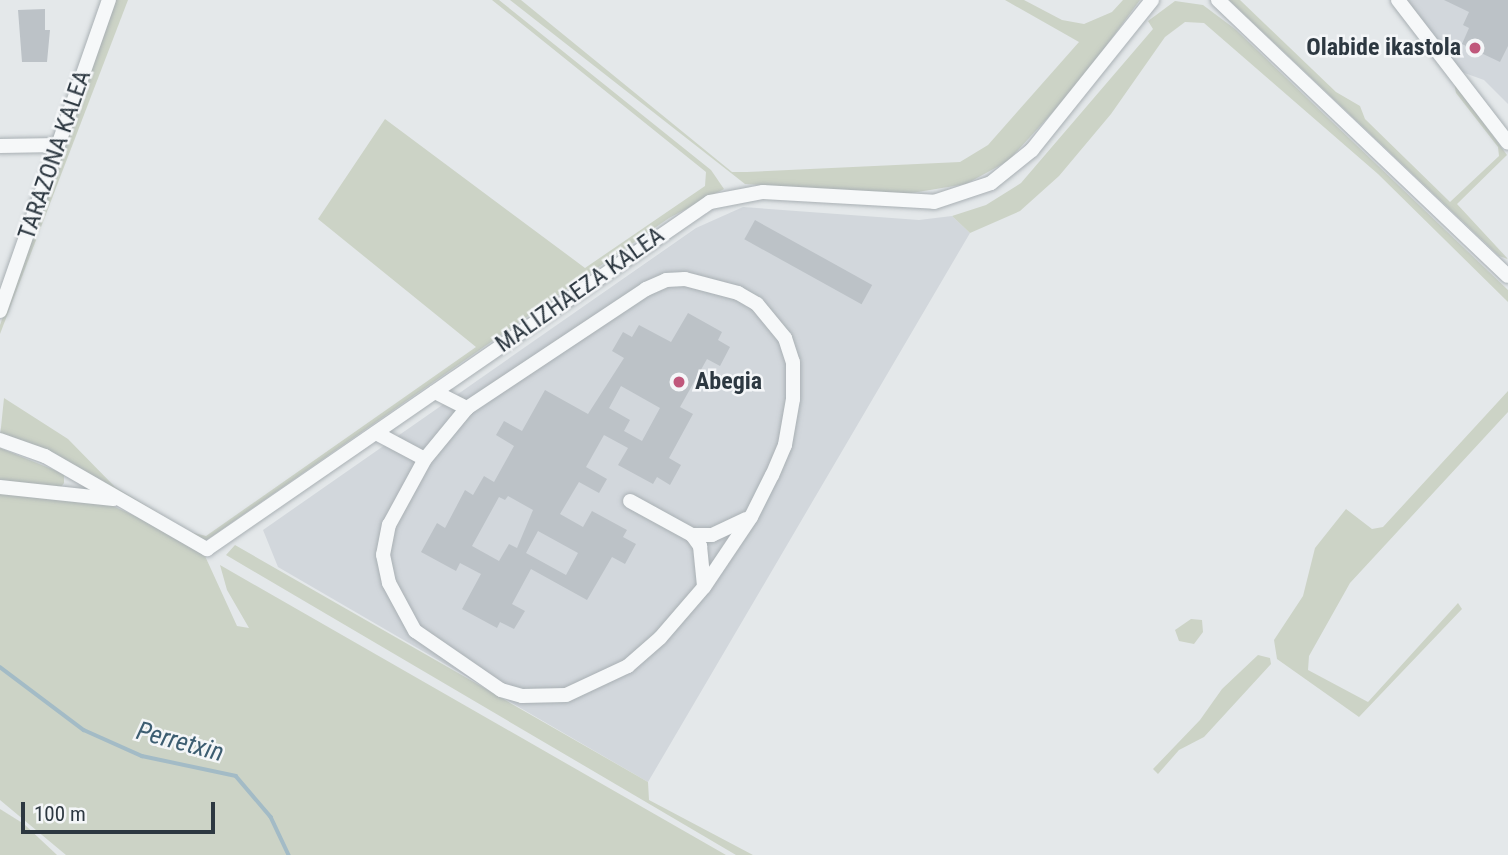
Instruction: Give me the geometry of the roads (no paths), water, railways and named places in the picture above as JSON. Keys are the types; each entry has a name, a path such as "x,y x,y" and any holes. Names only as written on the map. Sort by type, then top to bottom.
{"street":[{"name":"TARAZONA KALEA","path":"1,304 109,0"},
{"name":"MALIZHAEZA KALEA","path":"0,440 24,446 207,549 710,202 763,191 934,202 992,183 1032,150 1152,0"},
{"path":"1218,0 1508,275"},
{"path":"1398,0 1508,143"},
{"path":"0,146 58,145"},
{"path":"685,279 738,293 772,318 785,338 793,362 793,399 785,444 751,517 704,587 660,638 607,680 566,695 543,698 501,690 415,631 389,583 384,537 425,460 467,408 656,284 685,279"},
{"path":"435,392 467,408"},
{"path":"376,433 425,460"},
{"path":"61,495 68,483 66,469"},
{"path":"0,487 120,499"},
{"path":"630,501 692,535 712,536 751,517"},
{"path":"692,535 705,563 704,587"}],"waterway":[{"name":"Perretxin","path":"0,667 84,730 142,756 236,776 271,817 289,855"}],"place":[{"name":"Olabide ikastola","path":"1475,48"},
{"name":"Abegia","path":"679,382"}]}
